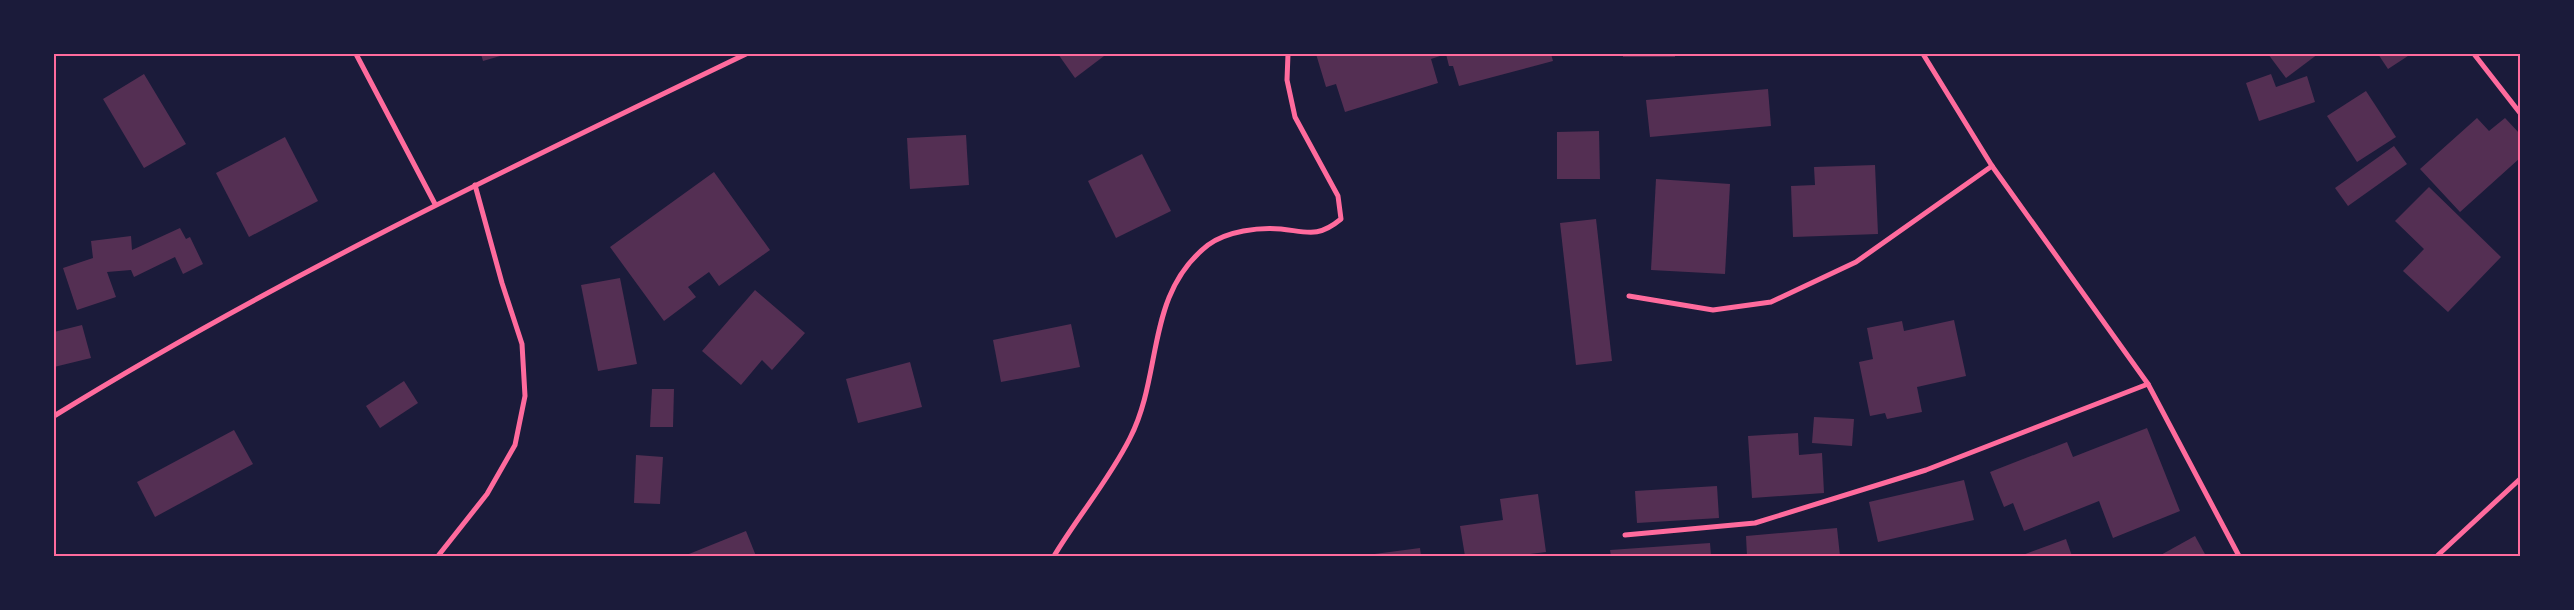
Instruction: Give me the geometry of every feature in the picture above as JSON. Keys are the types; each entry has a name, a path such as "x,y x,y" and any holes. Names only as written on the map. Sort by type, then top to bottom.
{"street":[{"path":"356,54 435,204"},
{"path":"54,416 145,360 435,204 746,54"},
{"path":"1054,556 1130,438 1146,400 1158,326 1168,295 1183,272 1209,245 1240,231 1280,229 1307,234 1328,230 1341,219 1338,196 1295,117 1287,80 1288,54"},
{"path":"1923,54 1992,166 2148,384 2239,556"},
{"path":"2474,54 2520,113"},
{"path":"1629,296 1713,310 1771,302 1856,262 1992,166"},
{"path":"438,556 486,494 515,445 525,396 522,344 502,283 475,184"},
{"path":"1625,535 1754,523 1926,470 2148,384"},
{"path":"2437,556 2520,479"}],"building":[{"path":"481,54 507,54 483,61"},
{"path":"1058,54 1103,54 1104,56 1075,78"},
{"path":"1316,54 1439,54 1440,56 1431,59 1438,83 1345,112 1336,84 1326,87"},
{"path":"1446,54 1551,54 1553,61 1459,86 1453,66 1449,66"},
{"path":"1623,54 1675,54 1675,57 1623,57"},
{"path":"2268,54 2318,54 2286,78"},
{"path":"2378,54 2411,54 2388,69"},
{"path":"144,74 186,144 144,168 103,99"},
{"path":"2271,74 2276,87 2307,76 2315,102 2259,121 2246,83"},
{"path":"1768,89 1771,126 1650,137 1646,100"},
{"path":"2366,91 2396,137 2357,162 2327,116"},
{"path":"2477,118 2489,131 2505,118 2520,134 2520,158 2460,212 2420,169"},
{"path":"1599,131 1600,179 1557,179 1557,132"},
{"path":"966,135 969,185 910,189 907,138"},
{"path":"285,137 318,201 249,237 216,173"},
{"path":"2394,146 2407,164 2348,206 2335,188"},
{"path":"1142,154 1171,211 1116,238 1088,181"},
{"path":"1875,165 1878,234 1793,237 1791,186 1815,185 1814,167"},
{"path":"714,172 770,250 719,286 709,272 688,287 696,297 664,321 610,247"},
{"path":"1656,179 1730,184 1725,274 1651,270"},
{"path":"2429,187 2501,257 2448,312 2403,271 2424,249 2395,221"},
{"path":"1596,219 1612,361 1576,365 1560,223"},
{"path":"180,228 186,239 190,237 203,264 183,274 175,257 134,277 131,270 107,272 116,297 77,310 63,268 93,258 91,241 131,236 132,250"},
{"path":"620,278 637,364 598,371 581,285"},
{"path":"755,290 805,333 772,370 762,360 741,385 702,351"},
{"path":"1954,320 1966,376 1917,387 1922,412 1887,419 1885,413 1870,416 1859,362 1873,359 1867,328 1902,321 1904,331"},
{"path":"1071,324 1080,367 1001,382 993,340"},
{"path":"82,325 91,358 54,367 54,332"},
{"path":"910,362 922,407 858,423 846,379"},
{"path":"404,381 418,403 380,428 366,406"},
{"path":"652,389 674,389 673,427 650,427"},
{"path":"1814,417 1854,419 1852,446 1812,443"},
{"path":"2147,428 2180,511 2113,538 2099,501 2024,531 2013,503 2004,507 1990,472 2067,442 2073,457"},
{"path":"234,430 253,464 155,517 137,482"},
{"path":"1798,433 1799,455 1822,453 1824,493 1752,498 1748,436"},
{"path":"636,455 663,457 660,504 634,503"},
{"path":"1964,480 1974,520 1878,542 1869,502"},
{"path":"1717,486 1719,518 1637,523 1635,491"},
{"path":"1538,494 1546,552 1513,556 1465,556 1460,526 1503,520 1500,499"},
{"path":"1837,528 1840,556 1747,556 1746,536"},
{"path":"746,531 756,556 684,556"},
{"path":"2195,536 2206,556 2159,556"},
{"path":"2066,539 2072,556 2020,556"},
{"path":"1710,543 1711,556 1611,556 1610,550"},
{"path":"1420,548 1421,556 1367,556 1367,555"}]}
